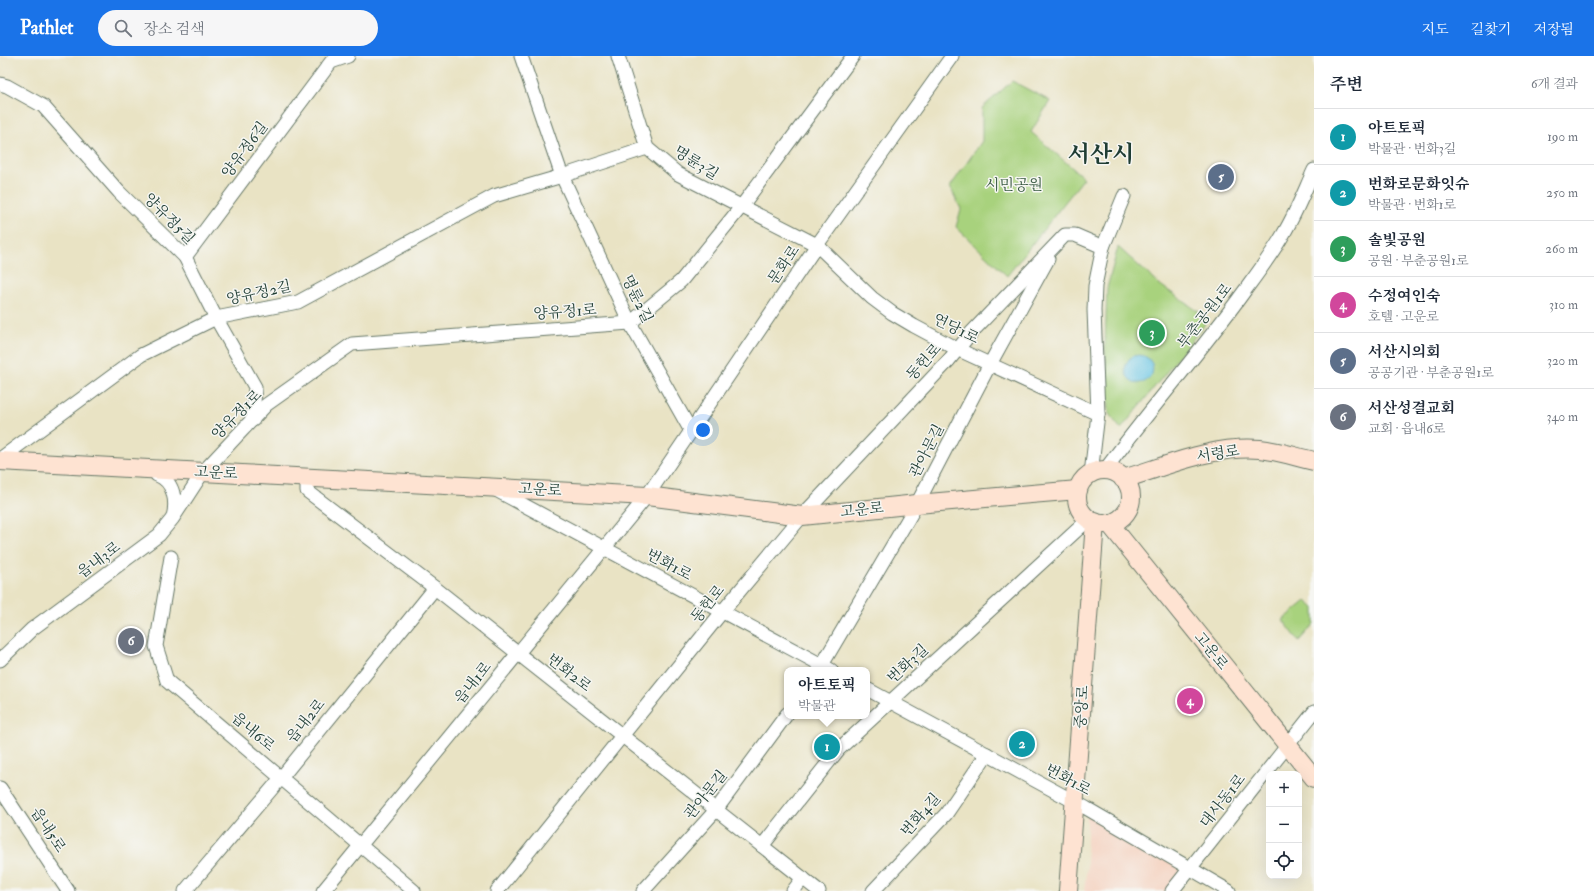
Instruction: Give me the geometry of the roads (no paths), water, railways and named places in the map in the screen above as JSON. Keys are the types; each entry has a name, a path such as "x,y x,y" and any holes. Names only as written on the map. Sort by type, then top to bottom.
{"street":[{"name":"양유정6길","path":"185,257 331,59 348,56"},
{"name":"명륜2길","path":"520,56 562,176 630,323 691,431"},
{"path":"562,176 647,148 618,56"},
{"path":"630,323 681,281 741,207 853,56"},
{"name":"문화로","path":"647,496 817,245 952,56"},
{"name":"양유정5길","path":"0,84 7,86 43,106 119,192 185,257 216,318 255,387 253,420"},
{"name":"명륜3길","path":"647,148 678,174 817,245"},
{"name":"부춘공원1로","path":"1098,472 1141,422 1222,322 1257,274 1290,223 1314,170"},
{"name":"양유정2길","path":"0,460 142,355 216,318 298,302 494,196 562,176"},
{"path":"1098,472 1098,414 1094,297 1096,275 1103,247 1124,196"},
{"path":"957,349 1065,235 1071,234 1103,247"},
{"name":"관아문길","path":"825,667 917,504 990,364 1056,243"},
{"name":"연당1로","path":"817,245 866,293 892,313 957,349 1098,414"},
{"name":"양유정1로","path":"203,472 266,405 352,344 630,323"},
{"name":"동헌로","path":"497,891 722,612 802,516 944,366 957,349"},
{"name":"서령로","path":"1123,479 1203,454 1237,449 1273,451 1314,461"},
{"name":"고운로","path":"0,460 203,472 307,484 492,488 647,496 802,516 1078,490 1077,499 1083,514 1098,521 1314,778"},
{"path":"158,470 157,475 166,481 173,494 175,504 171,520"},
{"name":"읍내3로","path":"0,660 32,629 159,535 171,520 203,472"},
{"path":"1078,490 1083,481 1098,472 1115,473 1123,479 1130,492 1129,506 1122,516 1098,521"},
{"name":"번화2로","path":"307,484 518,654 819,891"},
{"name":"번화1로","path":"492,488 822,667"},
{"name":"읍내1로","path":"323,891 647,496"},
{"name":"번화3길","path":"762,846 839,748 1098,521"},
{"name":"중앙로","path":"1068,891 1098,521"},
{"name":"읍내6로","path":"171,557 156,646 167,681 414,891"},
{"name":"읍내2로","path":"185,891 281,778 435,588"},
{"name":"번화1로","path":"870,691 1075,802 1191,868 1228,891"},
{"name":"대사동1로","path":"1172,891 1314,712"},
{"name":"관아문길","path":"643,891 716,810 784,718"},
{"name":"번화4길","path":"873,891 946,814 987,754"},
{"name":"읍내5로","path":"0,788 68,891"},
{"path":"793,891 803,878"}],"water":[{"path":"1139,355 1149,359 1153,369 1149,379 1139,383 1129,379 1125,369 1129,359"}],"place":[{"name":"서산시의회","path":"1221,177"},
{"name":"솔빛공원","path":"1152,333"},
{"name":"서산성결교회","path":"131,641"},
{"name":"수정여인숙","path":"1190,701"},
{"name":"번화로문화잇슈","path":"1022,744"},
{"name":"아트토픽","path":"827,747"}],"district":[{"name":"서산시","path":"1101,154"}],"park label":[{"name":"시민공원","path":"1014,185"}]}
